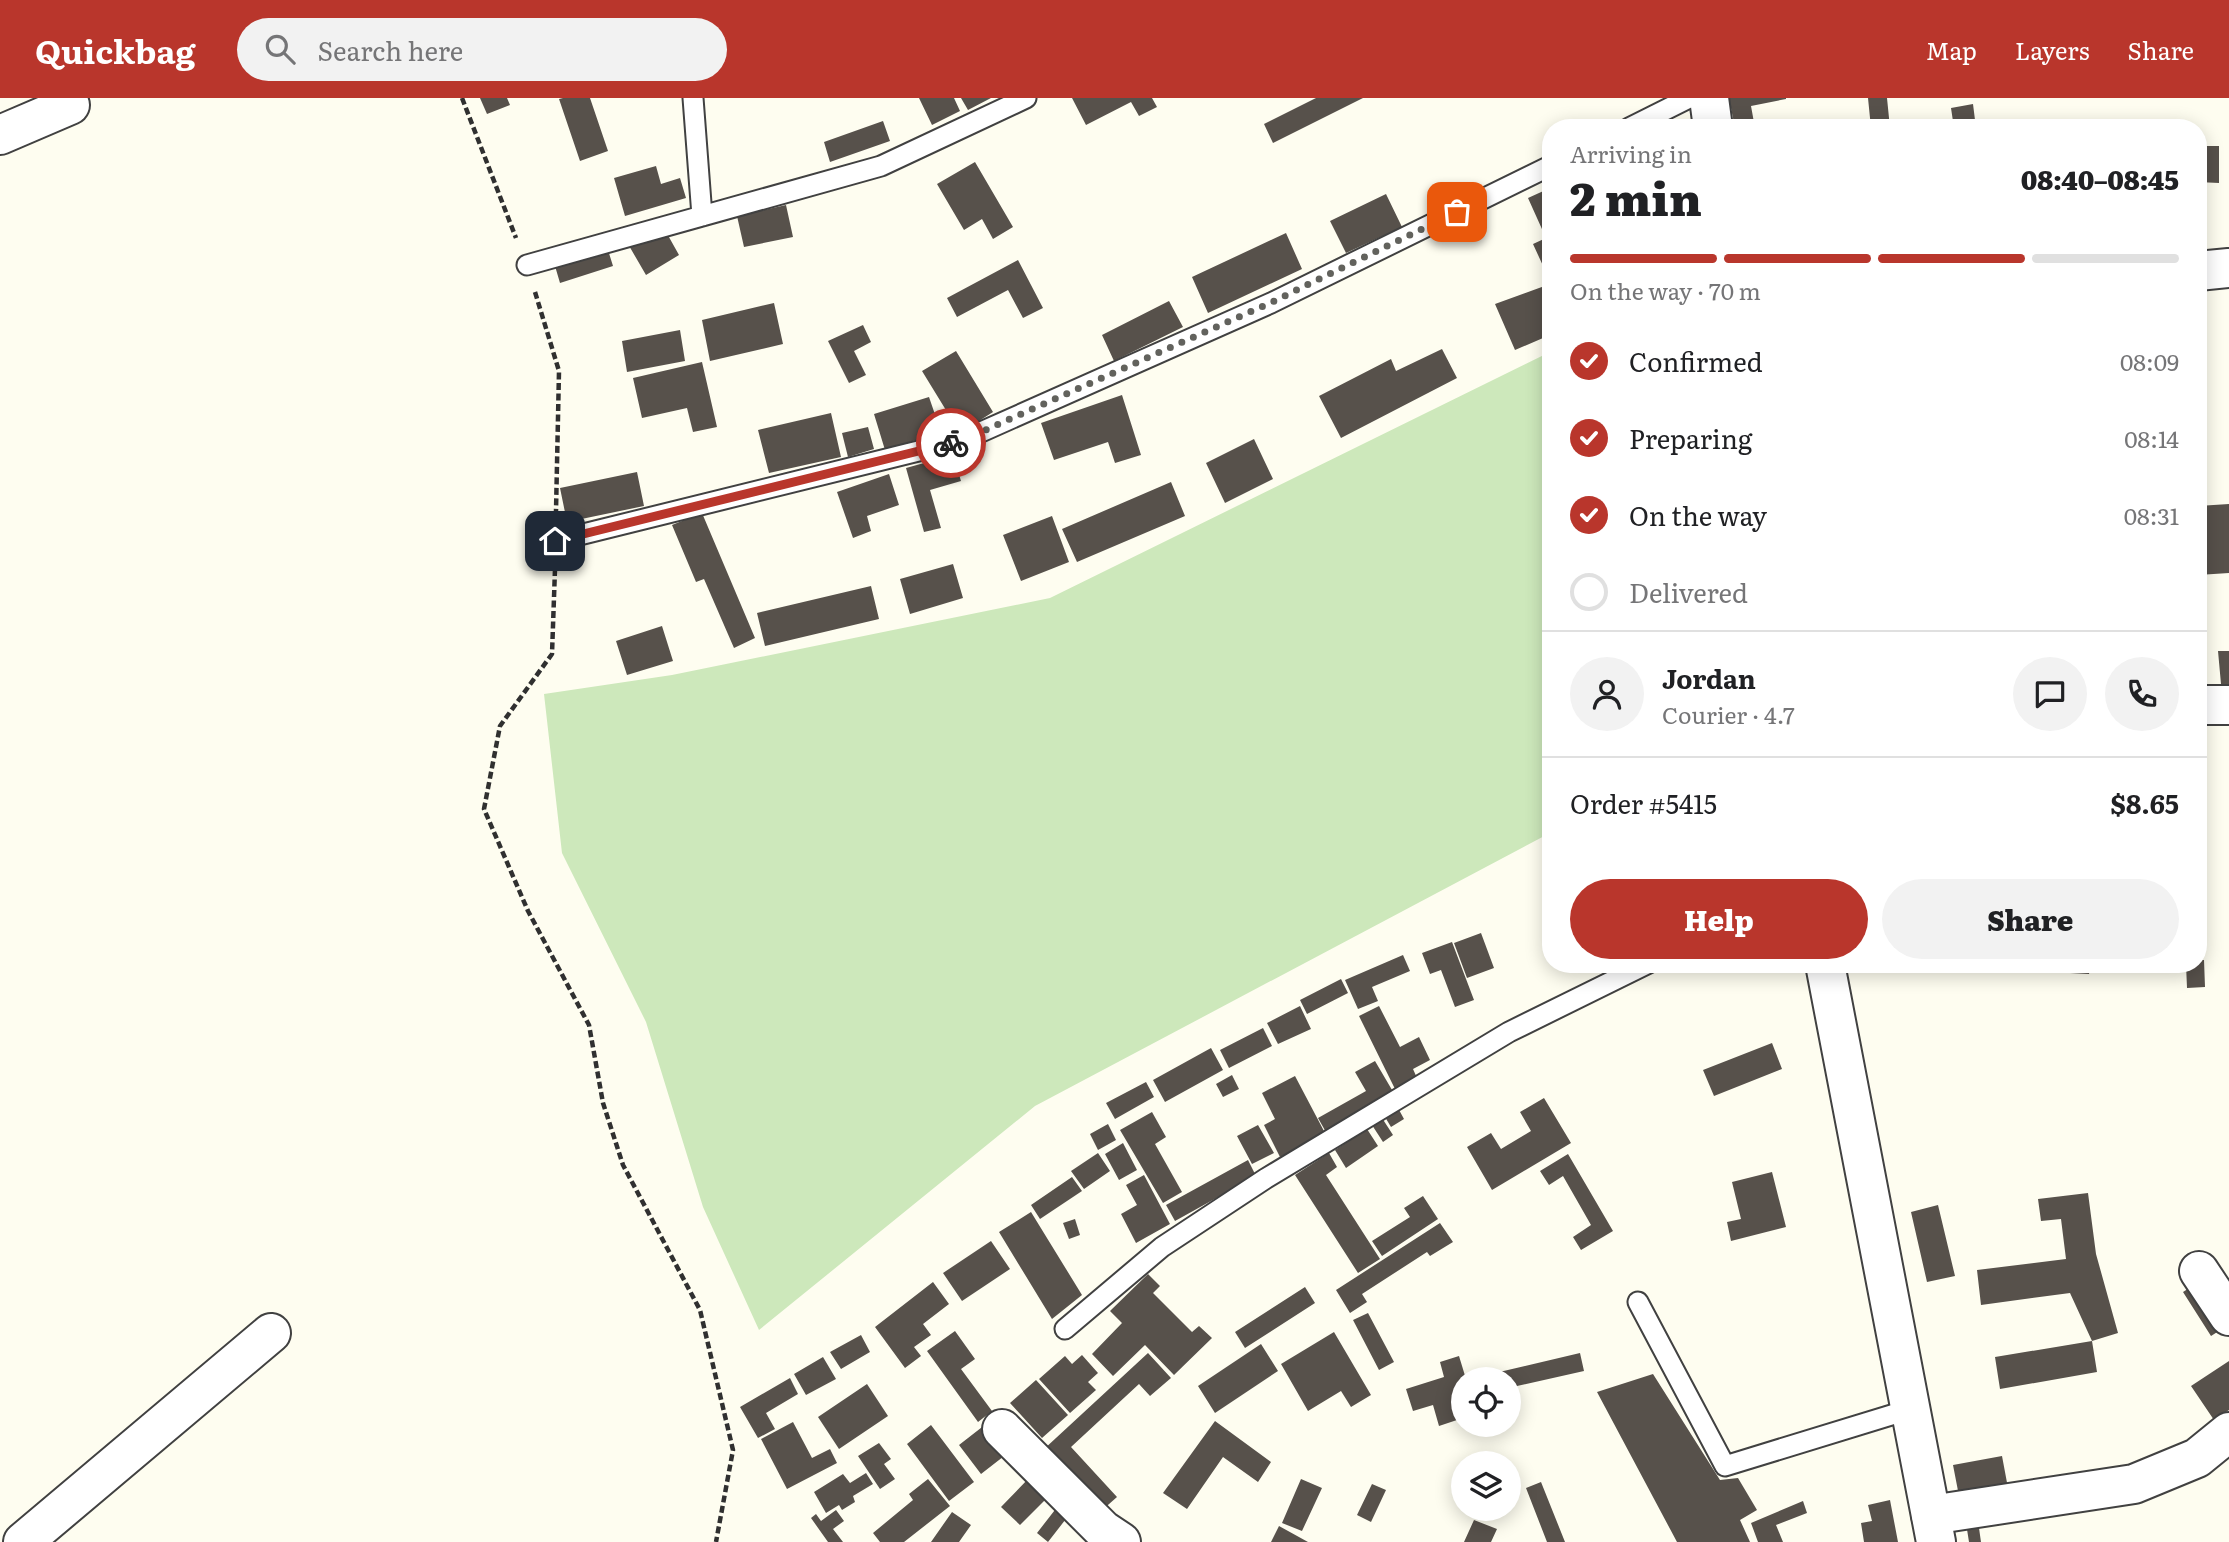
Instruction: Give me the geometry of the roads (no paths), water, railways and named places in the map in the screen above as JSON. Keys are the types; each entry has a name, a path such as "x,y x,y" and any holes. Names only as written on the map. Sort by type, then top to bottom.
{"street":[{"path":"1709,98 1712,119"},
{"path":"0,135 70,105"},
{"path":"2207,270 2229,268"},
{"path":"2207,705 2229,705"},
{"path":"1827,973 1934,1529 2134,1484 2197,1458 2229,1432"},
{"path":"2199,1271 2229,1316"},
{"path":"23,1542 271,1334"},
{"path":"1002,1429 1102,1530 1121,1542"}],"lane":[{"path":"693,98 702,216"},
{"path":"527,265 881,166 1026,98"},
{"path":"1647,119 1689,98"},
{"path":"555,541 963,440 1270,303 1542,170"},
{"path":"1065,1329 1162,1247 1265,1179 1509,1032 1629,973"},
{"path":"1638,1302 1725,1466 1911,1409"}]}
